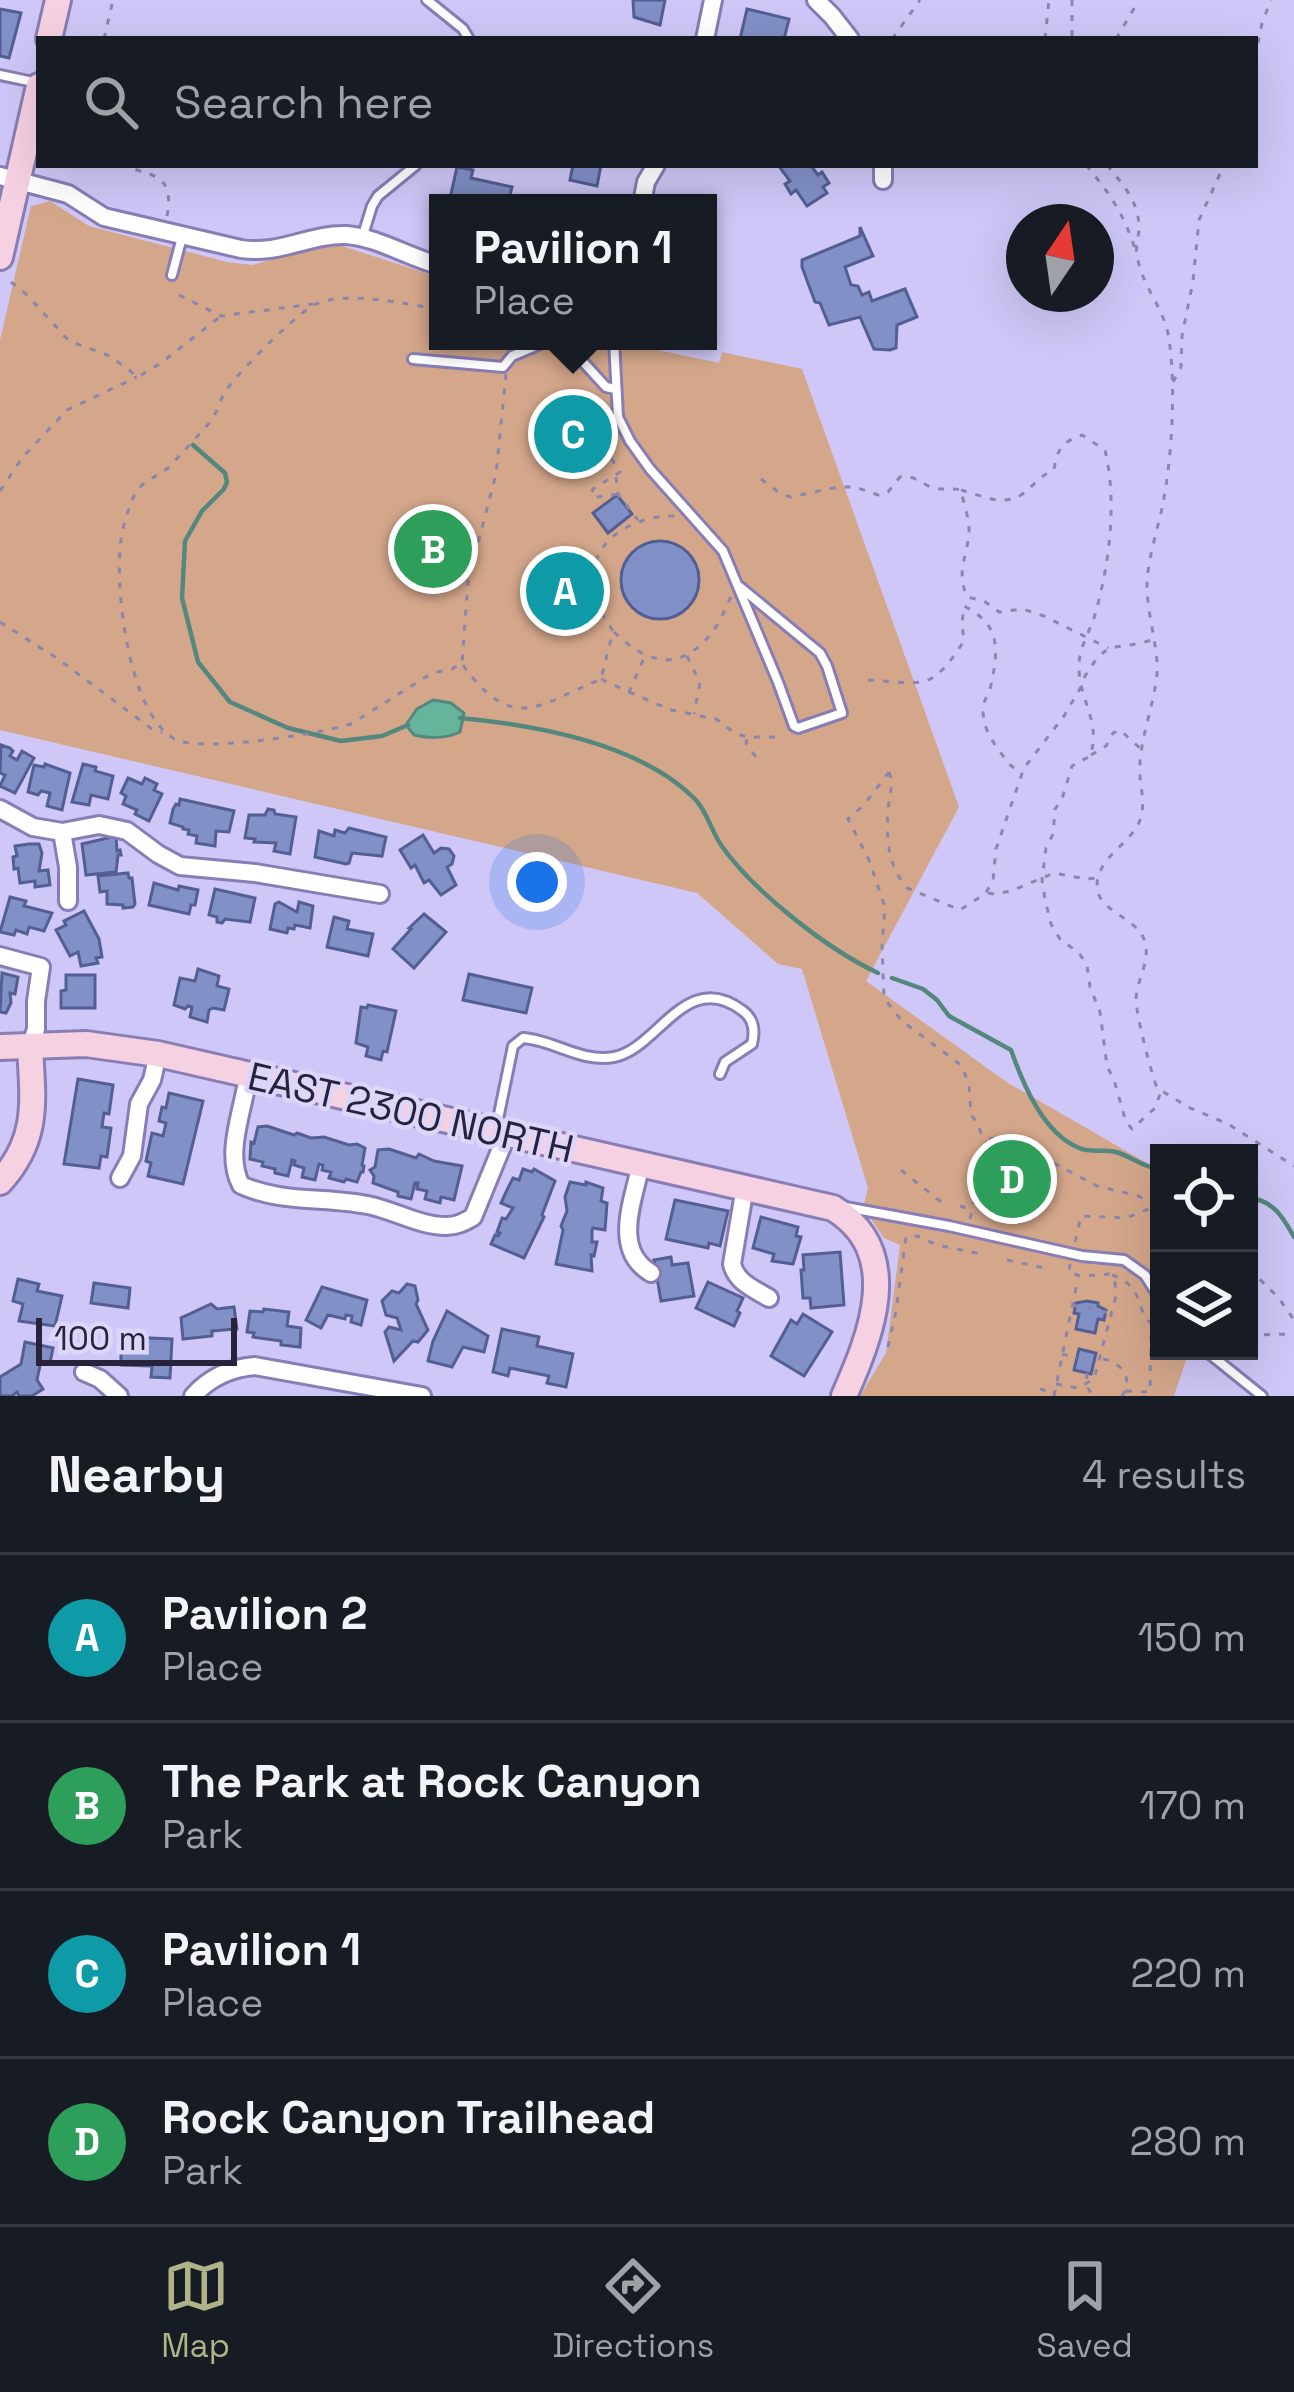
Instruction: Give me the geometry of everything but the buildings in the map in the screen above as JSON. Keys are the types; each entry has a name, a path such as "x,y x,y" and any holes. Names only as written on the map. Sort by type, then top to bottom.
{"street":[{"path":"50,36 58,0"},
{"path":"706,36 713,0"},
{"path":"816,0 848,36"},
{"path":"0,257 9,178 36,93"},
{"path":"9,178 68,194 104,217 262,253 346,235 429,262"},
{"path":"0,809 33,827 62,832 99,825 127,831 180,866 380,894"},
{"path":"62,832 68,901"},
{"path":"0,956 41,968 30,1048 31,1124 26,1147 0,1182"},
{"name":"EAST 2300 NORTH","path":"0,1047 86,1044 158,1054 820,1203"},
{"path":"120,1178 132,1156 139,1104 152,1080 158,1054"},
{"path":"248,1075 234,1172 241,1185 276,1198 374,1207 441,1226 464,1223 481,1202 502,1133"},
{"path":"641,1164 627,1238 634,1259 652,1273"},
{"path":"745,1186 732,1264 740,1280 769,1298"},
{"path":"820,1203 840,1212 862,1234 878,1276 872,1314 844,1396"},
{"path":"193,1396 217,1375 246,1366 422,1396"},
{"path":"84,1372 119,1396"}],"lane":[{"path":"427,0 467,36"},
{"path":"0,75 36,83"},
{"path":"362,239 378,196 412,168"},
{"path":"172,275 173,233"},
{"path":"413,359 506,367 512,356 526,350"},
{"path":"572,350 606,387 615,389"},
{"path":"614,350 618,416 661,483 723,551 794,726 842,713 820,652 740,587"},
{"path":"502,1133 513,1046 523,1038 572,1053 613,1058 629,1052 679,1008 713,999 742,1010 754,1030 752,1044 725,1061 720,1074"},
{"path":"820,1203 1129,1262 1150,1283"},
{"path":"1217,1360 1262,1396"}],"path":[{"path":"105,36 113,0"},
{"path":"894,36 920,0"},
{"path":"1045,36 1049,0"},
{"path":"1072,0 1072,36"},
{"path":"1118,36 1138,0"},
{"path":"1258,43 1271,0"},
{"path":"134,168 151,172 167,188 173,233"},
{"path":"1089,168 1125,219 1166,324 1172,385 1164,496 1147,582 1158,668 1141,750 1141,820 1107,860 1097,890 1102,901 1138,929 1145,942 1137,1006 1152,1076 1161,1093 1228,1124 1294,1166"},
{"path":"1109,168 1137,208 1136,254"},
{"path":"1172,385 1181,367 1198,220 1223,168"},
{"path":"11,282 69,341 110,356 139,376"},
{"path":"179,295 221,316"},
{"path":"0,491 22,458 67,410 161,364 221,316 360,297 429,307"},
{"path":"164,733 147,706 130,660 122,618 119,563 127,514 136,490 169,468 215,415 224,392 315,304"},
{"path":"506,367 496,474 468,582 462,663 496,699 521,708 538,708 602,679"},
{"path":"595,417 604,447 620,473 593,488 591,495 618,494"},
{"path":"761,479 791,496 838,487 878,495 888,492 900,477 909,476 928,486 994,501 1017,498 1054,470 1064,441 1082,435 1105,450 1110,526 1097,609 1079,664 1094,723 1090,756"},
{"path":"616,476 618,494 639,521"},
{"path":"961,490 969,529 962,584 968,597 999,611"},
{"path":"678,516 639,521 614,535 598,555 593,589 598,608 613,631 645,656 664,662 686,654 710,635 731,597"},
{"path":"560,574 598,555"},
{"path":"868,680 922,683 938,676 964,641 964,606 984,616 994,635 996,654 991,690 983,704 986,731 1013,769 1022,773"},
{"path":"984,616 1023,610 1108,648"},
{"path":"0,622 152,729 194,745 303,735 351,724 432,673 462,663"},
{"path":"602,679 613,631"},
{"path":"1150,1203 1097,1186 1042,1157 1018,1135 987,1139 981,1135 971,1115 969,1084 961,1065 902,1022 884,998 883,898 848,819 889,772 893,784 887,841 902,882 960,910 987,892 993,881 996,849 1022,773 1064,716 1098,653 1152,640"},
{"path":"686,654 700,683 694,714"},
{"path":"629,692 645,656"},
{"path":"602,679 660,706 716,719 736,734 784,737"},
{"path":"1141,750 1120,730 1106,746 1072,766 1055,809 1042,880 1051,924 1087,964 1107,1066 1132,1129 1155,1108 1161,1093"},
{"path":"748,737 746,743 758,760"},
{"path":"987,892 994,895 1054,874 1098,878"},
{"path":"970,1221 987,1139"},
{"path":"901,1170 945,1205"},
{"path":"960,1206 972,1209"},
{"path":"1150,1208 1126,1218 1081,1216 1069,1253 1069,1273 1119,1276 1136,1290 1150,1324"},
{"path":"888,1346 905,1238 918,1236 982,1254"},
{"path":"937,1245 939,1238"},
{"path":"1006,1260 1048,1269"},
{"path":"1056,1384 1086,1385 1095,1377 1116,1290 1110,1274"},
{"path":"1040,1389 1053,1395 1078,1276"},
{"path":"1258,1278 1294,1320"},
{"path":"1072,1305 1112,1313"},
{"path":"1258,1335 1294,1334"},
{"path":"1062,1354 1077,1358"},
{"path":"1099,1356 1122,1368 1127,1380 1124,1394 1158,1396"},
{"path":"1150,1360 1150,1392"},
{"path":"1088,1373 1086,1385 1093,1396"}],"shaded area":[{"path":"50,201 89,226 227,262 252,265 339,245 429,274 429,350 658,350 719,363 722,352 802,369 959,807 866,981 1008,1083 1150,1165 1150,1360 1186,1360 1174,1396 860,1396 886,1353 900,1245 884,1238 863,1207 868,1188 802,969 778,964 697,893 0,730 0,340 31,206"},
{"path":"433,700 451,703 464,713 460,732 438,738 414,735 406,725 417,709"}],"waterway":[{"path":"193,445 225,473 227,482 185,541 182,598 198,662 230,702 288,728 341,741 382,736 408,725"},
{"path":"460,718 584,740 670,778 698,802 721,845 772,900 878,973"},
{"path":"892,978 923,989 949,1016 1011,1050 1036,1106 1066,1141 1083,1149 1116,1152 1150,1167"},
{"path":"1258,1200 1281,1216 1294,1237"}],"place":[{"name":"Pavilion 1","path":"573,434"},
{"name":"The Park at Rock Canyon","path":"433,549"},
{"name":"Pavilion 2","path":"565,591"},
{"name":"Rock Canyon Trailhead","path":"1012,1179"}]}
